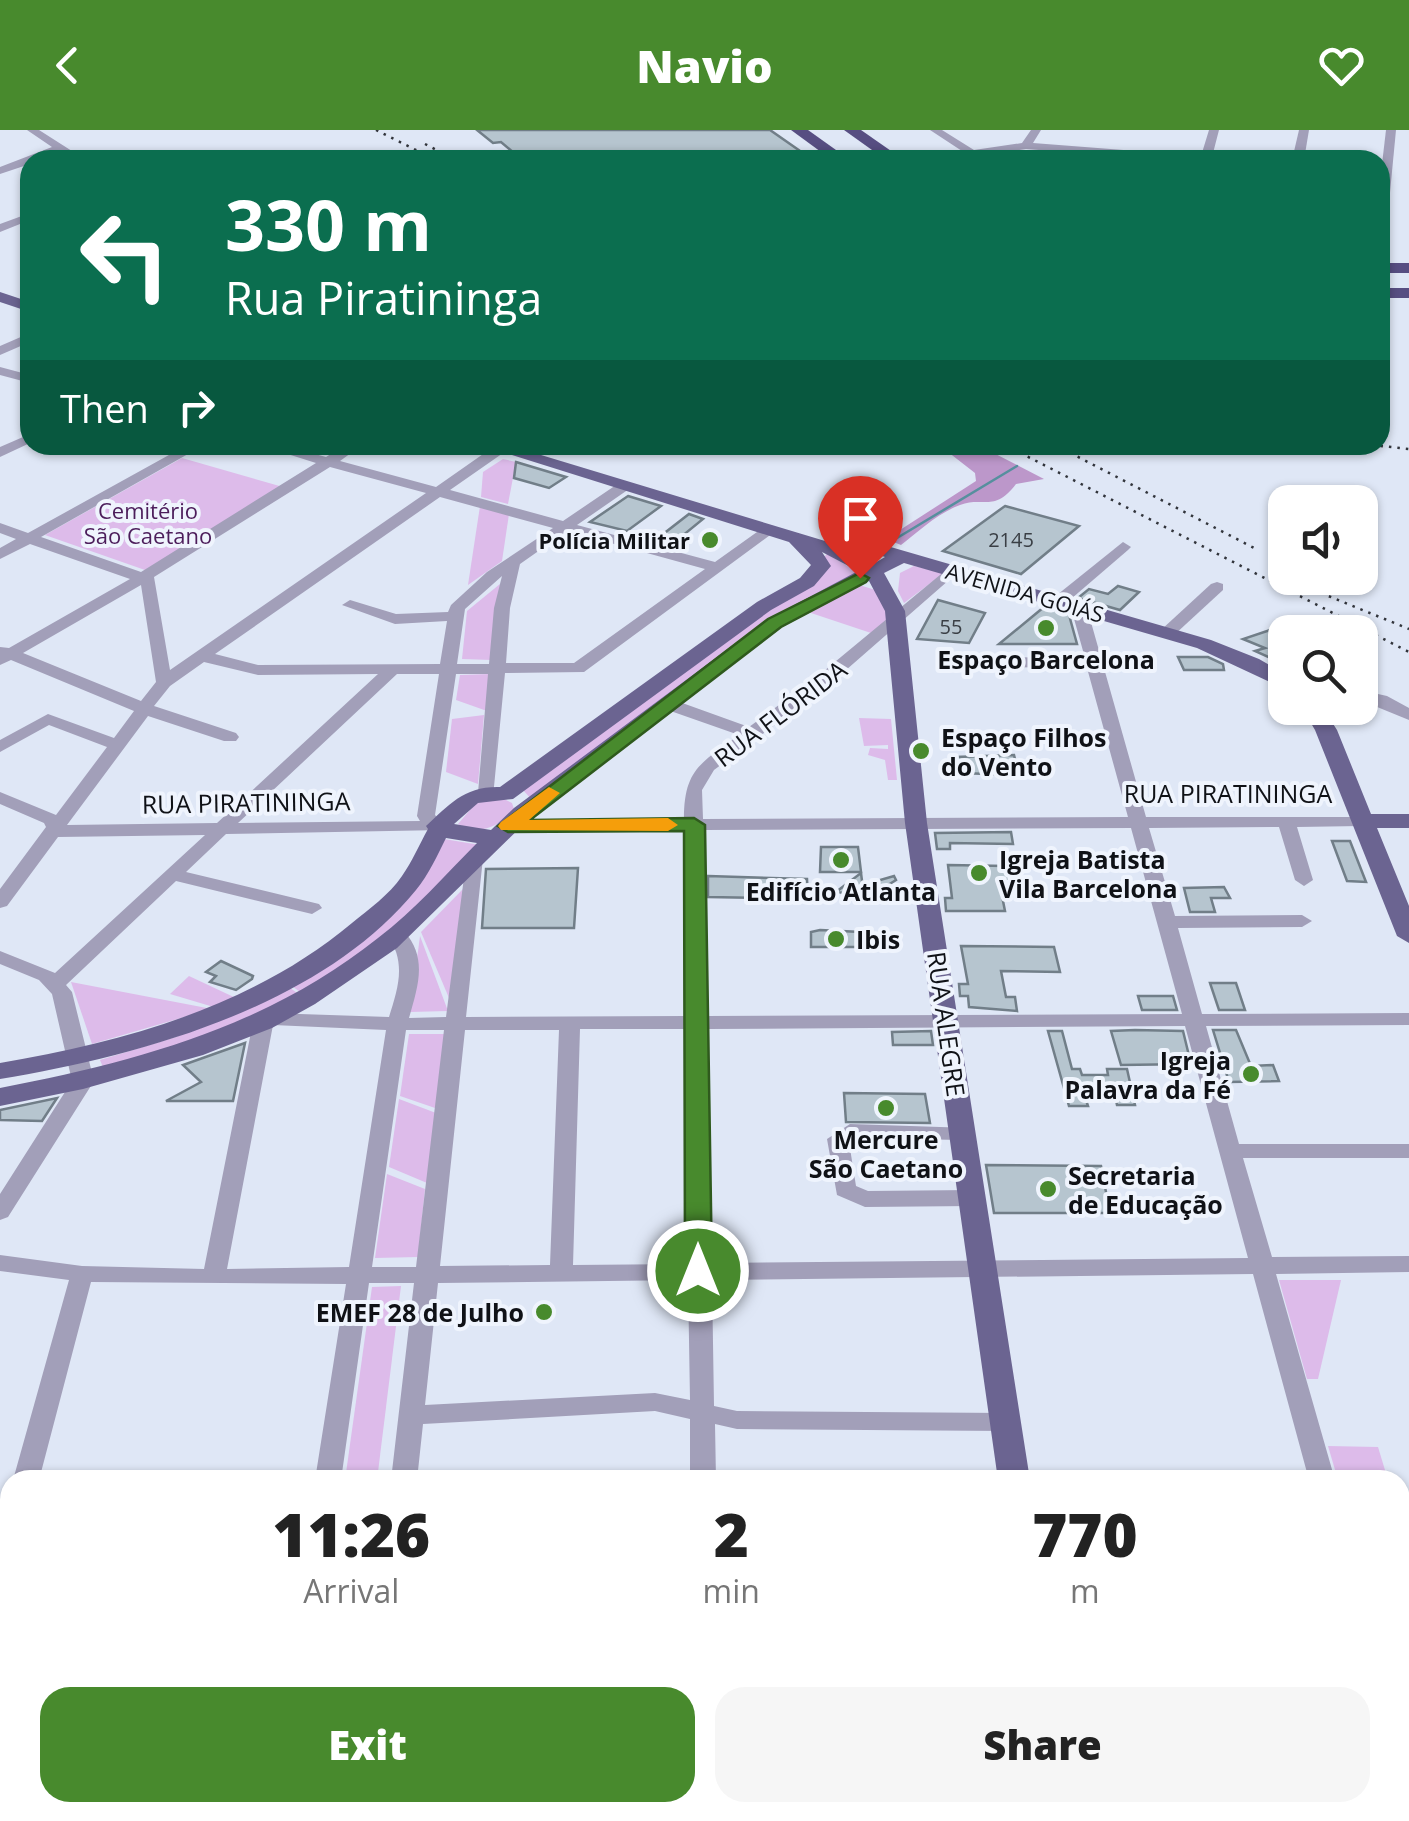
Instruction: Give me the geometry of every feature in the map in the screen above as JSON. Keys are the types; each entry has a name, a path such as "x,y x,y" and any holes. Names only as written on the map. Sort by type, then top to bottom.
{"highway":[{"path":"798,130 827,150"},
{"path":"850,130 881,150"}],"main road":[{"path":"521,455 848,555 874,572"},
{"name":"AVENIDA GOIÁS","path":"562,455 1166,633 1231,654 1268,674"},
{"path":"777,532 782,525 836,537"},
{"path":"0,1097 81,1069 254,998 310,965 364,926 416,873 437,826 471,800 496,794 764,606 816,575 821,566 819,558 777,532"},
{"path":"0,1072 81,1069 194,1049 267,1020 360,964 397,936 508,825 788,614 902,556"},
{"name":"RUA ALEGRE","path":"874,572 891,600 896,622 916,822 1013,1470"},
{"path":"1323,725 1361,821 1402,900 1409,936"},
{"path":"496,794 516,801 508,825"},
{"name":"RUA PIRATININGA","path":"1361,821 1409,821"},
{"path":"437,826 463,836 508,825"}],"street":[{"path":"32,130 64,150"},
{"path":"936,131 945,130"},
{"path":"1026,146 1036,130"},
{"path":"936,131 969,150"},
{"path":"990,150 1026,146 1060,150"},
{"path":"56,150 61,148"},
{"path":"0,554 178,455"},
{"path":"302,455 720,568"},
{"path":"4,654 144,577 339,455"},
{"path":"0,902 57,832 164,682 440,491 485,455"},
{"path":"437,826 426,816 454,616 459,604 483,583 624,486"},
{"path":"0,528 144,577 151,584 164,682"},
{"path":"202,656 258,670 578,668 777,532"},
{"path":"1058,602 1123,547"},
{"path":"496,794 495,666 505,582 514,561"},
{"name":"RUA FLÓRIDA","path":"703,1470 693,790 698,778 896,622 952,570"},
{"path":"483,583 505,582"},
{"path":"1166,633 1216,587"},
{"path":"350,605 395,619 454,616"},
{"path":"1079,608 1319,1470"},
{"path":"4,654 145,709 230,737"},
{"path":"1000,662 1094,662"},
{"path":"56,983 223,832 393,669"},
{"path":"1378,699 1409,715"},
{"path":"668,704 752,734"},
{"path":"0,748 48,719 118,745"},
{"path":"0,797 52,820 57,832"},
{"path":"1286,820 1304,880"},
{"name":"RUA PIRATININGA","path":"508,825 1361,821"},
{"name":"RUA PIRATININGA","path":"57,832 437,826"},
{"path":"405,1470 474,858"},
{"path":"176,875 312,908"},
{"path":"1168,922 1302,921"},
{"path":"330,1470 397,1024 412,960 410,948 397,936"},
{"path":"0,958 56,983 62,992 81,1069 0,1212"},
{"path":"214,1277 267,1020 397,1024 1409,1018"},
{"path":"561,1273 570,1022"},
{"path":"962,1132 850,1131 838,1139 845,1190 865,1198 972,1198"},
{"path":"1230,1151 1409,1151"},
{"path":"0,1263 82,1274 214,1277 1409,1264"},
{"path":"29,1470 82,1274"},
{"path":"412,1415 655,1402 737,1420 1006,1422"}],"green space":[{"name":"Cemitério São Caetano","path":"182,458 283,487 145,570 45,535"},
{"path":"503,459 516,462 508,504 481,497 483,472"},
{"path":"480,506 509,514 502,561 468,585"},
{"path":"827,554 858,572 532,800 523,790 770,608"},
{"path":"914,566 944,573 904,603 898,591 900,573"},
{"path":"500,584 492,660 462,659 467,611"},
{"path":"859,585 879,591 888,610 885,624 871,633 802,610"},
{"path":"490,674 487,711 456,700 460,675"},
{"path":"484,715 478,784 446,772 452,719"},
{"path":"859,718 891,719 897,780 888,780 885,760 868,755 870,748 888,749 888,745 864,746"},
{"path":"502,798 512,803 514,809 502,821 481,829 458,824 476,803"},
{"path":"444,839 480,845 393,934 304,995 292,986 359,940 399,906 432,864"},
{"path":"463,889 452,1005 421,932"},
{"path":"420,936 448,1011 410,1012"},
{"path":"189,976 238,999 217,1008 170,994"},
{"path":"71,982 212,1009 92,1044"},
{"path":"289,987 301,996 265,1015 105,1072 100,1060 176,1037"},
{"path":"409,1034 447,1034 438,1109 400,1096"},
{"path":"399,1099 436,1113 427,1183 389,1167"},
{"path":"387,1174 425,1189 418,1257 375,1258"},
{"path":"1279,1280 1341,1280 1318,1379 1307,1379"},
{"path":"401,1286 378,1470 346,1470 372,1287"},
{"path":"1328,1446 1378,1447 1385,1470 1335,1470"}],"shaded area":[{"path":"952,455 997,455 1044,479 1016,484 995,501 952,508 901,545 886,539 976,481 975,473"}],"building":[{"path":"477,130 770,130 799,150 510,150 501,142 493,143"},
{"path":"516,462 566,477 549,488 514,478"},
{"path":"628,496 661,506 627,531 590,522"},
{"path":"1005,506 1079,526 1021,574 943,551"},
{"path":"689,514 703,519 670,546 653,542"},
{"path":"1118,586 1139,592 1120,610 1078,598 1089,589 1108,594"},
{"path":"938,600 985,613 969,643 917,639"},
{"name":"Espaço Barcelona","path":"1044,607 1069,615 1077,644 999,644"},
{"path":"1268,631 1268,657 1255,651 1265,648 1243,639"},
{"path":"1178,657 1208,657 1223,664 1224,670 1184,670"},
{"path":"1014,755 1019,775 960,773 956,757"},
{"path":"1011,832 1013,844 950,843 950,849 937,849 935,833"},
{"path":"1332,841 1350,841 1366,882 1347,881"},
{"name":"Edifício Atlanta","path":"821,847 858,847 861,872 820,872"},
{"path":"948,865 1006,866 1011,880 999,881 1005,911 946,911 945,898 952,898"},
{"path":"578,868 574,928 482,928 486,869"},
{"path":"861,873 862,881 870,883 894,876 896,880 888,885 897,889 884,896 876,892 874,897 836,892"},
{"path":"708,876 807,879 808,899 708,897"},
{"path":"1224,887 1230,898 1211,898 1215,912 1190,912 1184,888"},
{"name":"Ibis","path":"811,932 861,932 862,947 811,947"},
{"path":"961,946 1054,947 1060,972 1001,971 1006,997 1015,997 1017,1011 969,1007 968,996 960,996 959,984 968,984"},
{"path":"221,961 253,976 252,979 236,990 210,982 216,976 206,972"},
{"path":"1210,983 1236,983 1245,1010 1219,1010"},
{"path":"1138,996 1173,996 1177,1010 1142,1010"},
{"path":"1213,1030 1236,1030 1251,1066 1273,1065 1279,1081 1229,1082"},
{"path":"931,1031 933,1045 893,1045 892,1032"},
{"path":"1048,1031 1062,1031 1072,1069 1080,1069 1082,1075 1108,1075 1107,1069 1127,1069 1135,1105 1117,1105 1116,1100 1086,1100 1088,1106 1069,1106"},
{"path":"1111,1031 1183,1031 1191,1064 1121,1065"},
{"path":"245,1043 233,1101 166,1101 201,1082 183,1065"},
{"name":"Mercure São Caetano","path":"844,1093 925,1094 930,1123 846,1122"},
{"path":"57,1098 42,1121 0,1120 0,1110"},
{"name":"Secretaria de Educação","path":"986,1165 1101,1166 1110,1213 994,1213"}],"waterway":[{"path":"892,541 1017,466"}],"railway":[{"path":"376,130 416,150"},
{"path":"425,144 437,150"},
{"path":"1390,447 1409,449"},
{"path":"1025,455 1409,652"},
{"path":"1074,455 1258,550"},
{"path":"1326,595 1409,629"}],"slow traffic":[{"path":"549,793 508,826 668,825"}],"place":[{"name":"Polícia Militar","path":"710,540"},
{"name":"Espaço Barcelona","path":"1046,628"},
{"name":"Espaço Filhos do Vento","path":"921,751"},
{"name":"Edifício Atlanta","path":"841,860"},
{"name":"Igreja Batista Vila Barcelona","path":"979,873"},
{"name":"Ibis","path":"836,939"},
{"name":"Igreja Palavra da Fé","path":"1251,1074"},
{"name":"Mercure São Caetano","path":"886,1108"},
{"name":"Secretaria de Educação","path":"1048,1189"},
{"name":"EMEF 28 de Julho","path":"544,1312"}],"route":[{"path":"698,1271 694,825 508,826 775,623 860,578"}]}
